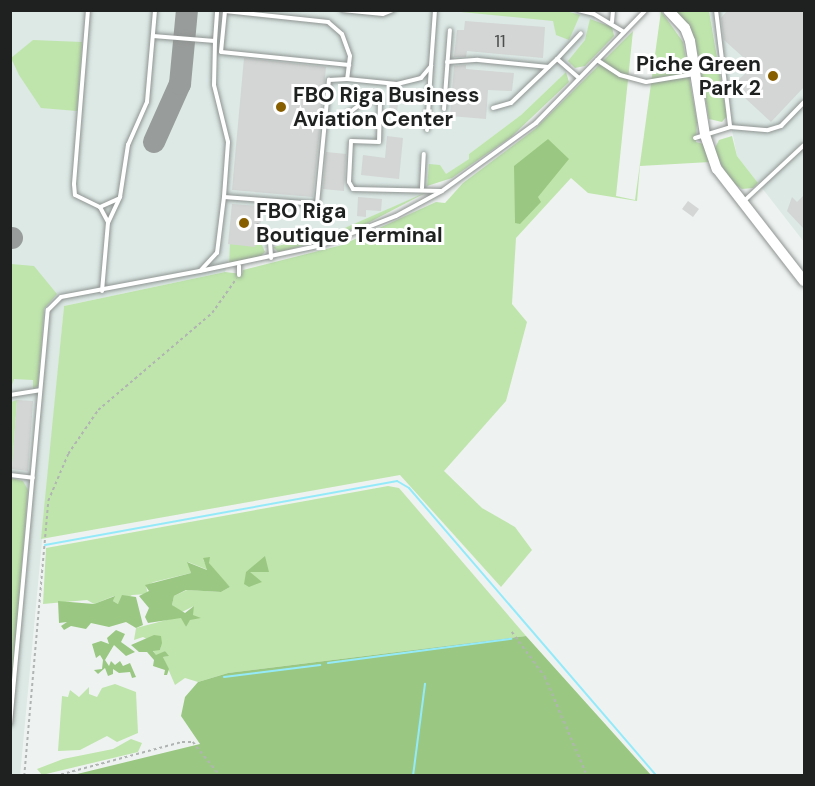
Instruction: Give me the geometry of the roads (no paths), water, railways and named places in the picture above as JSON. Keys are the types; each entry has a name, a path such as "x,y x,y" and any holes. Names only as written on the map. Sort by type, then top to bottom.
{"street":[{"path":"668,10 684,28 695,74 700,136 717,169 741,204 804,281"}],"lane":[{"path":"88,10 75,195 81,201 100,207 120,197"},
{"path":"102,291 108,223 120,197 125,155 147,102 155,10"},
{"path":"200,271 217,253 228,142 214,85 217,10"},
{"path":"342,10 383,15 393,10"},
{"path":"427,130 435,10"},
{"path":"578,10 612,22 624,32"},
{"path":"612,22 613,10"},
{"path":"10,724 48,310 61,297 239,266 357,233 442,192 536,123 646,10"},
{"path":"716,10 732,123 730,127"},
{"path":"347,79 349,64 342,34 328,22 225,11 221,52 349,64"},
{"path":"444,109 450,30"},
{"path":"493,108 511,103 558,59 581,33"},
{"path":"153,36 215,41"},
{"path":"558,59 579,78"},
{"path":"447,62 478,60 549,67"},
{"path":"597,60 620,75 646,82 695,74"},
{"path":"224,197 317,204 329,80 347,79 397,84 422,78 431,66"},
{"path":"349,113 368,98 380,102 379,142 351,141 349,182 353,189 422,188 442,192"},
{"path":"700,136 730,127 768,130 782,126 804,102"},
{"path":"741,204 804,145"},
{"path":"422,188 424,154"},
{"path":"100,207 108,223"},
{"path":"270,242 271,258"},
{"path":"239,266 239,274"},
{"path":"10,394 41,390"},
{"path":"10,475 33,478"}],"waterway":[{"path":"45,545 397,481 409,488 657,776"},
{"path":"328,663 511,639"},
{"path":"224,677 320,665"},
{"path":"413,776 425,684"}],"place":[{"name":"Piche Green Park 2","path":"773,76"},
{"name":"FBO Riga Business Aviation Center","path":"281,107"},
{"name":"FBO Riga Boutique Terminal","path":"244,223"}]}
